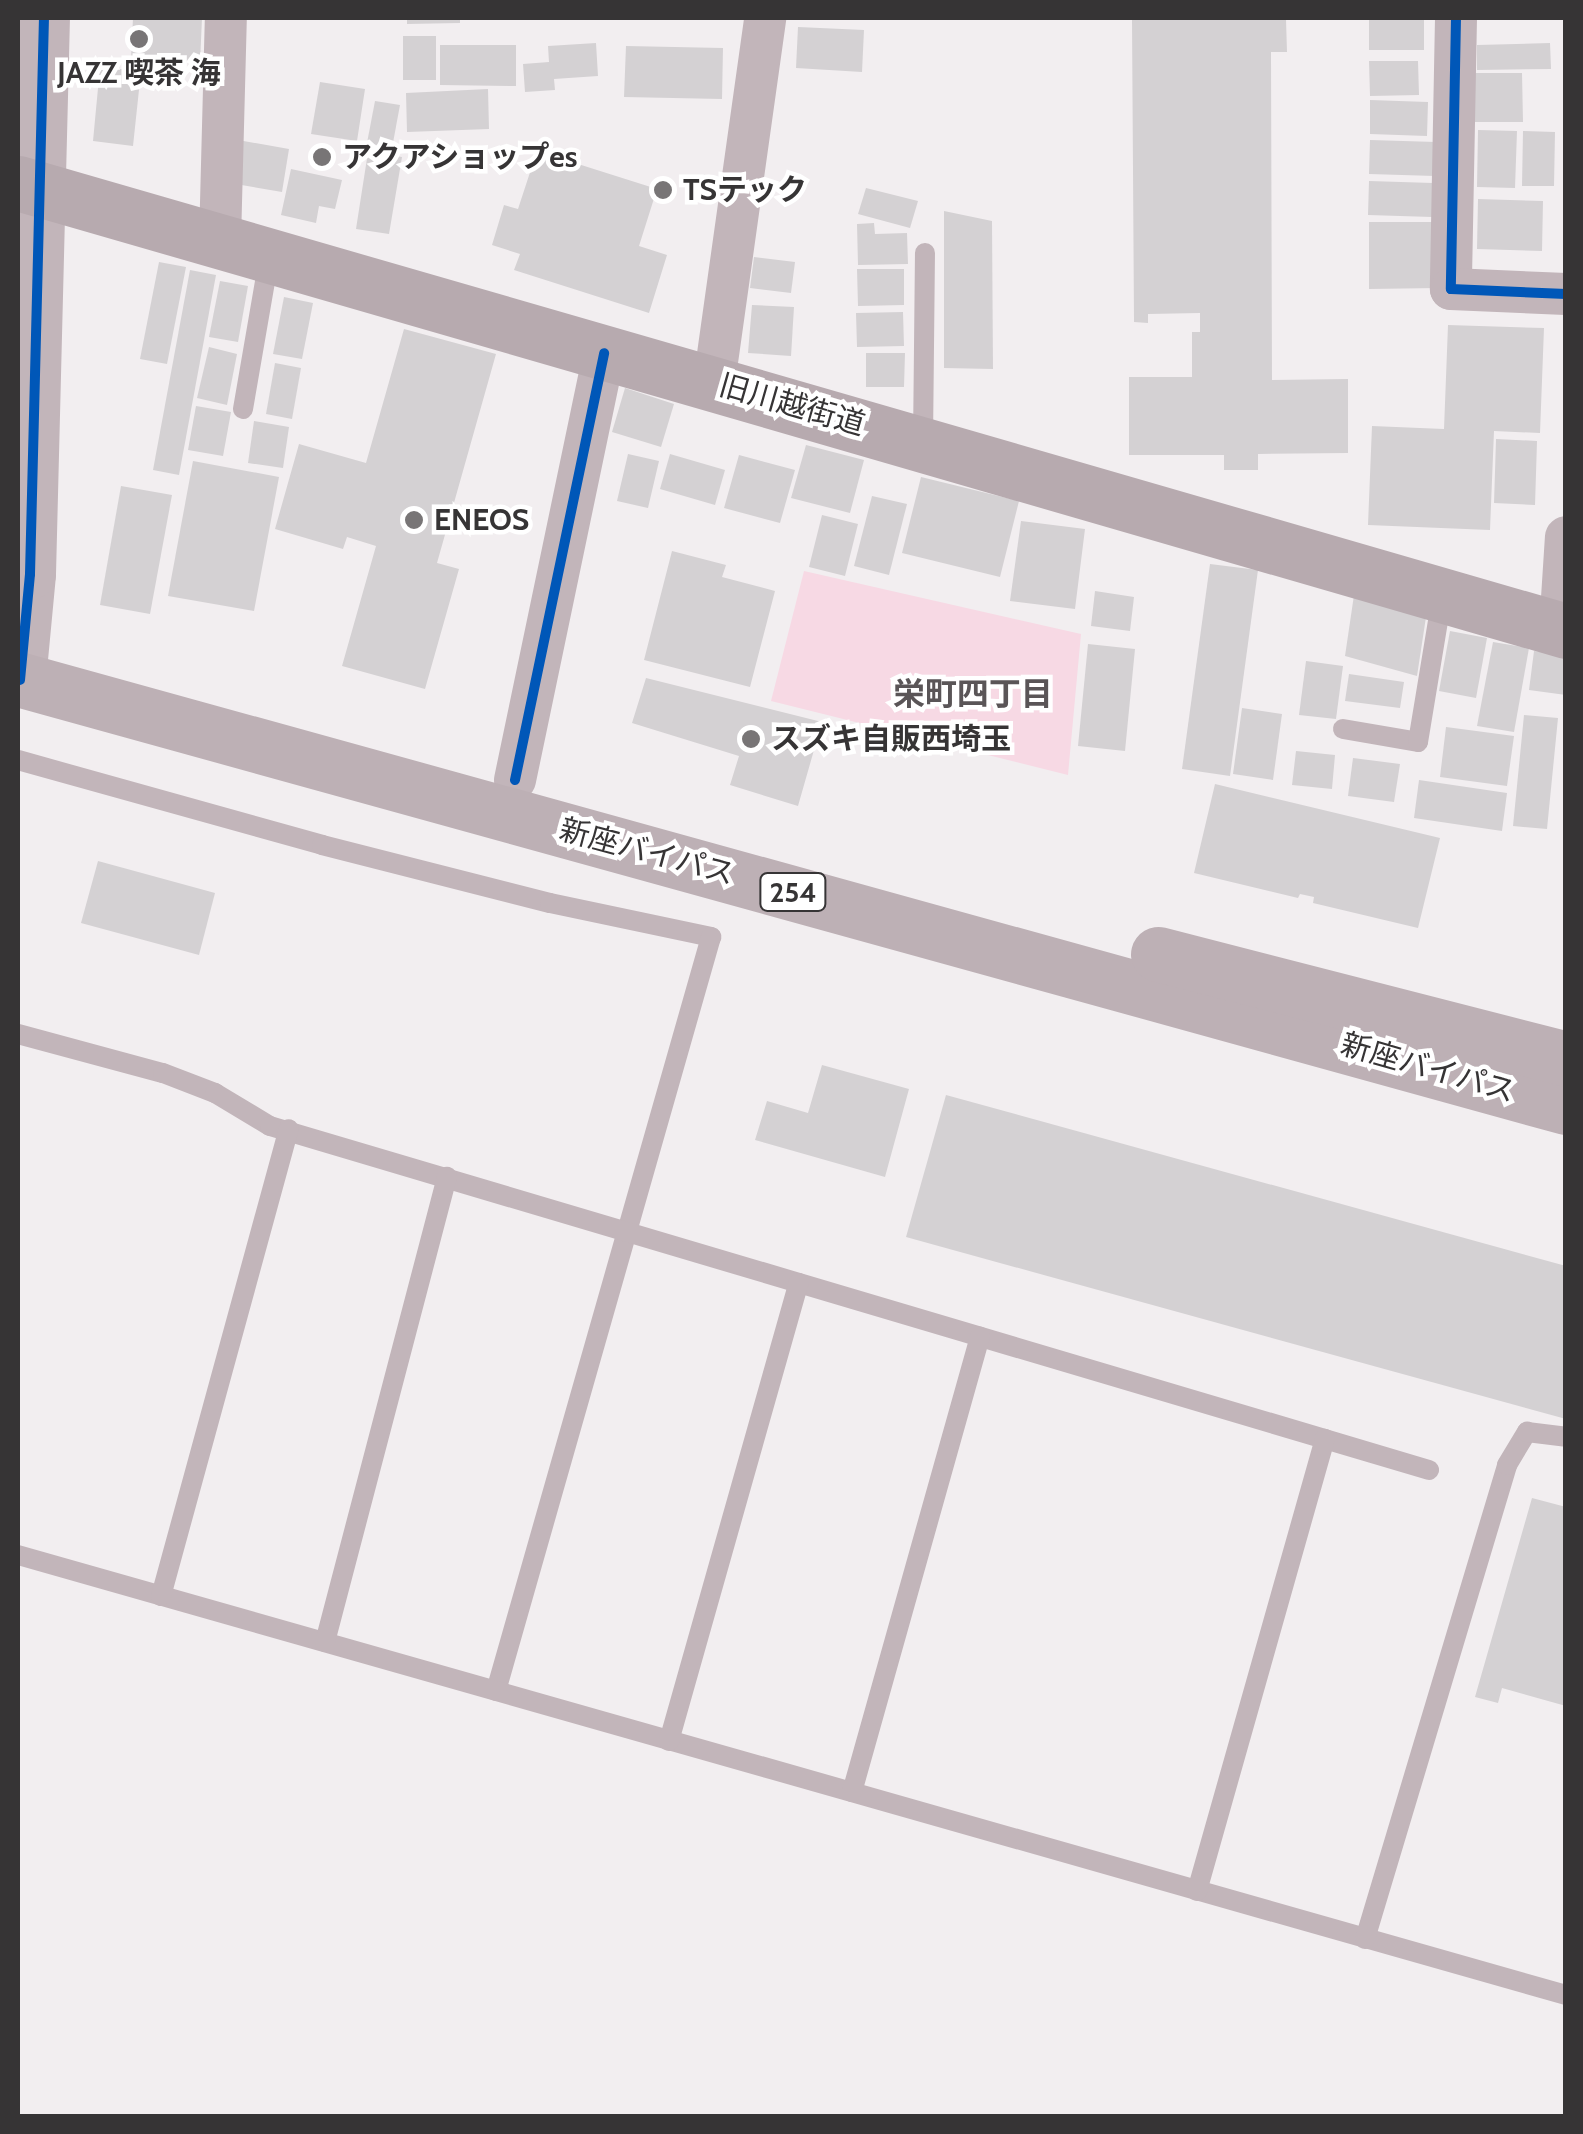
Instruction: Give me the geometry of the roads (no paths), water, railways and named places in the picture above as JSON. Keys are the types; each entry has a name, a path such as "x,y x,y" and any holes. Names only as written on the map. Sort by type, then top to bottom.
{"highway":[{"name":"新座バイパス","path":"20,660 515,780 1566,1059"},
{"name":"新座バイパス","path":"20,660 1566,1107"}],"main road":[{"name":"旧川越街道","path":"30,186 1563,630"}],"street":[{"path":"20,660 30,574 30,186 44,18"},
{"path":"226,18 245,249"},
{"path":"714,382 765,18"},
{"path":"1456,18 1451,289 1566,294"},
{"path":"515,780 604,353"},
{"path":"1563,630 1566,538"}],"lane":[{"path":"243,409 245,249"},
{"path":"924,444 925,253"},
{"path":"1343,729 1418,742 1442,594"},
{"path":"18,760 360,855 712,938 496,1692"},
{"path":"18,1034 163,1073 214,1093 270,1126 1429,1470"},
{"path":"161,1596 289,1129"},
{"path":"325,1642 447,1177"},
{"path":"669,1741 799,1283"},
{"path":"852,1792 980,1336"},
{"path":"1365,1939 1507,1465 1527,1432 1566,1437"},
{"path":"1196,1891 1325,1439"},
{"path":"18,1555 1566,1995"}],"place":[{"name":"JAZZ 喫茶 海","path":"139,39"},
{"name":"アクアショップes","path":"322,157"},
{"name":"TSテック","path":"663,190"},
{"name":"ENEOS","path":"414,520"},
{"name":"スズキ自販西埼玉","path":"751,739"}],"district":[{"name":"栄町四丁目","path":"973,694"}]}
